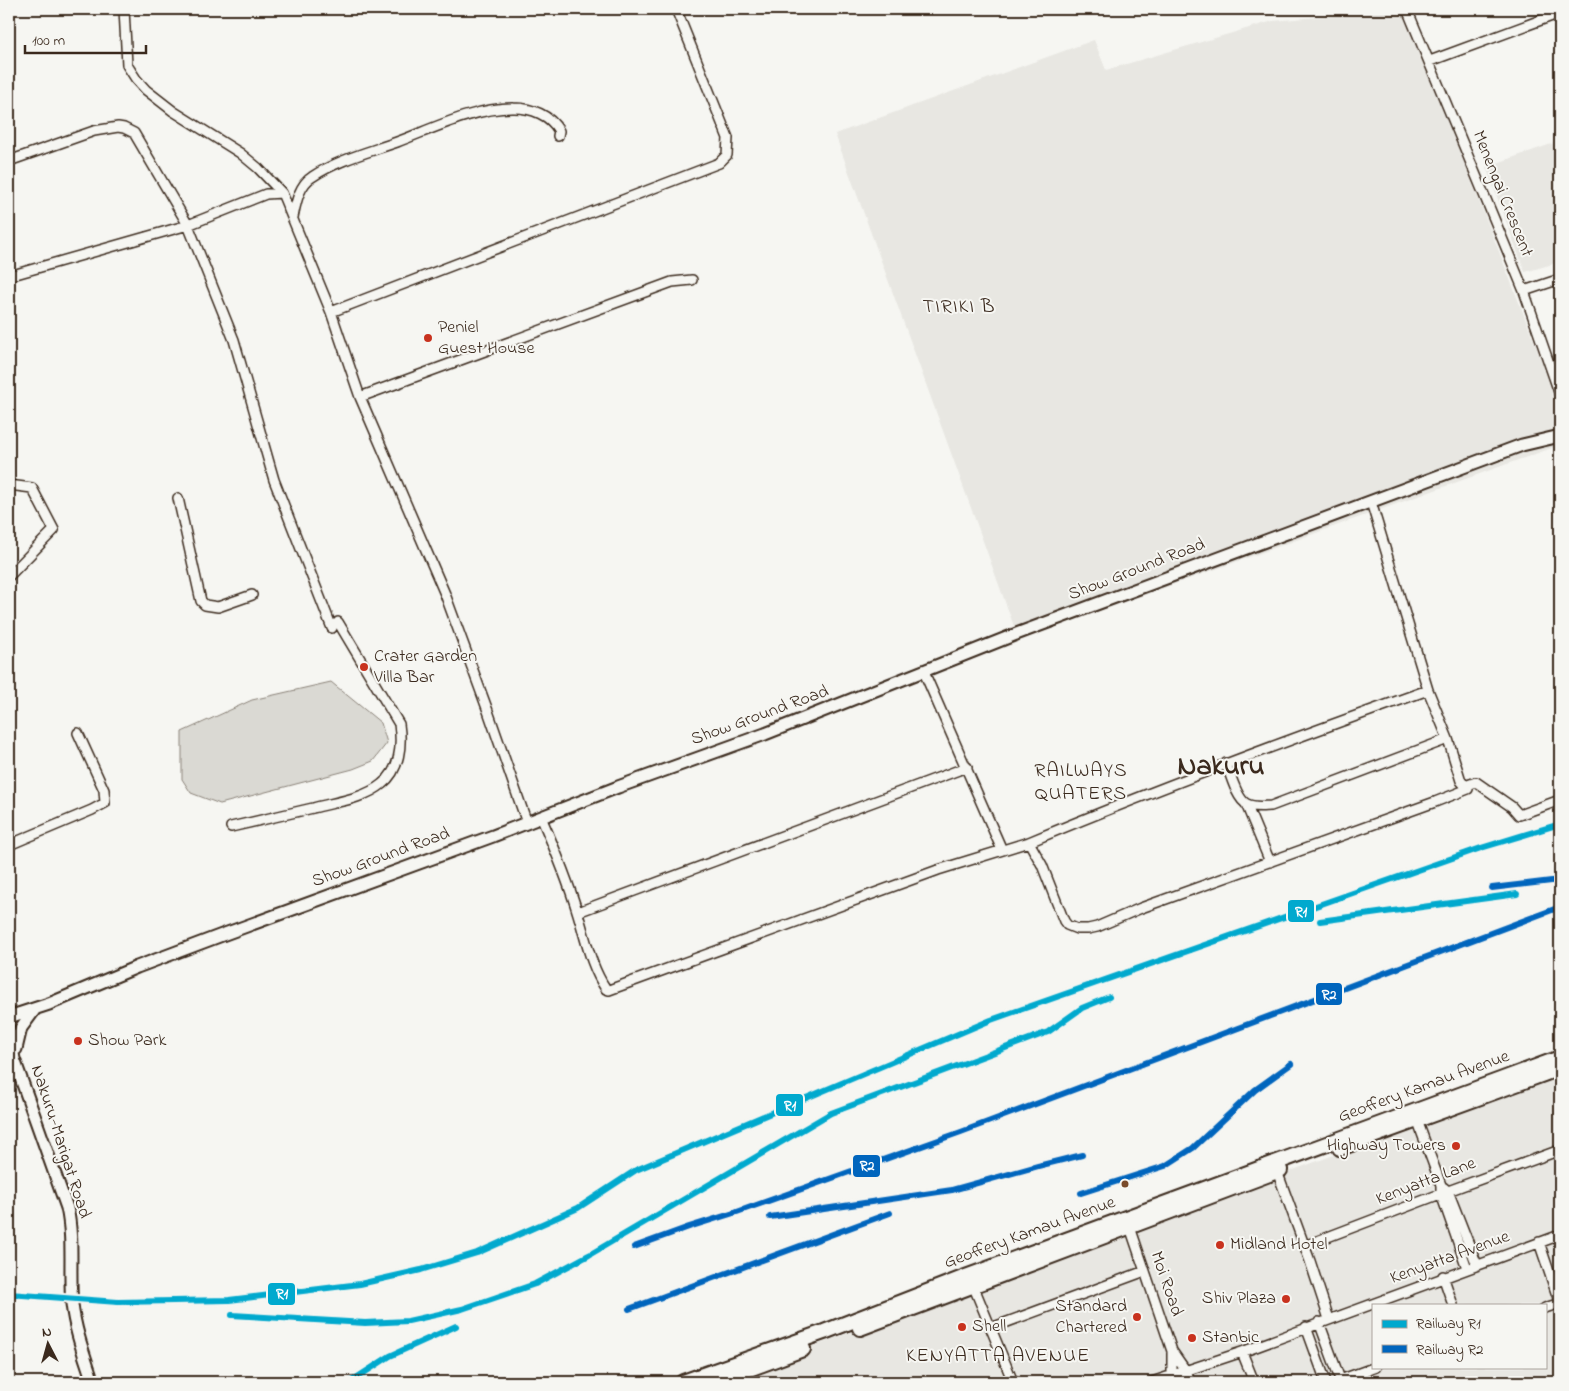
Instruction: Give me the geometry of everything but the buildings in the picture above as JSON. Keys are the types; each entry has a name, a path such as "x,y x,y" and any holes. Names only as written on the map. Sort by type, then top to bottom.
{"highway":[{"name":"Geoffery Kamau Avenue","path":"683,1382 824,1332 963,1278 1560,1058"},
{"name":"Geoffery Kamau Avenue","path":"714,1382 1277,1171 1560,1068"}],"main road":[{"name":"Show Ground Road","path":"9,1017 35,1009 214,938 816,715 1035,627 1522,445 1560,436"},
{"path":"11,1055 21,1028 35,1009"},
{"name":"Nakuru-Marigat Road","path":"9,1031 11,1055 67,1208 72,1252 73,1310 94,1382"}],"street":[{"path":"124,9 127,65 136,79 146,90 173,111 240,153 282,192 331,312 360,397 445,594 527,823"},
{"path":"331,312 719,163 727,155 728,138 676,9"},
{"name":"Menengai Crescent","path":"1406,9 1430,61 1524,292 1560,395"},
{"path":"1430,61 1560,13"},
{"path":"292,217 296,199 310,177 342,161 467,116 497,109 531,110 543,115 555,124 559,131 558,136"},
{"path":"9,161 94,131 118,127 134,133 188,225 234,340 274,480 335,625 400,724 401,742 398,760 392,773 382,784 369,792 350,799 231,827"},
{"path":"9,276 188,225 266,194 282,192"},
{"path":"1524,292 1560,278"},
{"path":"360,397 672,282 692,280"},
{"path":"9,484 32,488 54,530 9,576"},
{"path":"178,498 202,600 205,605 218,606 252,595"},
{"path":"1029,842 1042,865 1064,920 1068,925 1077,929 1088,929 1468,789 1461,781 1448,739 1428,690 1371,502"},
{"path":"924,672 1002,850"},
{"path":"541,817 553,843 578,912 592,961 606,989 613,990 938,870 1029,842 1128,800 1428,690"},
{"path":"9,845 92,810 105,802 104,790 78,733"},
{"path":"1246,804 1270,806 1448,739"},
{"path":"1226,763 1240,797 1246,804 1270,862"},
{"path":"578,912 967,767"},
{"path":"1465,786 1476,782 1512,807 1519,815 1560,800"},
{"path":"1418,1120 1443,1190 1467,1268"},
{"name":"Kenyatta Lane","path":"1304,1246 1443,1190 1560,1150"},
{"path":"1277,1171 1329,1319"},
{"path":"1443,1190 1477,1265"},
{"name":"Moi Road","path":"1130,1227 1172,1351 1186,1371 1190,1382"},
{"name":"Kenyatta Avenue","path":"1152,1382 1173,1379 1186,1371 1560,1234"},
{"path":"1539,1242 1560,1304 1546,1308"},
{"path":"991,1328 1144,1271"},
{"path":"1443,1276 1453,1304"},
{"path":"974,1285 1013,1382"},
{"path":"1319,1322 1340,1381 1373,1368"},
{"path":"1306,1327 1326,1382"},
{"path":"1314,1348 1327,1343"},
{"name":"Moi Road","path":"1172,1351 1173,1379"},
{"path":"1242,1352 1254,1382"}],"shaded area":[{"path":"1404,9 1560,407 1560,445 1019,640 835,134 1094,40 1106,70 1273,21"},
{"path":"1554,143 1560,162 1560,262 1525,272 1486,167"},
{"path":"331,682 381,723 387,743 373,761 353,769 220,804 191,793 182,779 182,732 252,700"},
{"path":"1560,1072 1560,1382 716,1382"}],"rail line":[{"name":"R1","path":"9,1294 118,1302 229,1300 360,1284 421,1270 477,1253 578,1208 636,1170 991,1020 1481,848 1560,824"},
{"name":"R2","path":"1492,888 1560,880"},
{"name":"R1","path":"1320,921 1517,894"},
{"name":"R2","path":"634,1247 961,1132 1560,907"},
{"name":"R1","path":"232,1315 365,1323 408,1321 462,1309 535,1284 589,1255 831,1113 1048,1032 1082,1008 1109,997"},
{"name":"R2","path":"1081,1193 1165,1166 1193,1148 1255,1090 1291,1064"},
{"name":"R2","path":"770,1217 952,1190 1082,1155"},
{"name":"R2","path":"629,1309 890,1213"},
{"name":"R1","path":"350,1382 390,1356 456,1326"}],"place":[{"name":"Peniel Guest House","path":"428,338"},
{"name":"Crater Garden Villa Bar","path":"364,667"},
{"name":"Show Park","path":"78,1041"},
{"name":"Highway Towers","path":"1456,1146"},
{"name":"Midland Hotel","path":"1220,1245"},
{"name":"Shiv Plaza","path":"1286,1299"},
{"name":"Standard Chartered","path":"1137,1317"},
{"name":"Shell","path":"962,1327"},
{"name":"Stanbic","path":"1192,1338"}],"district":[{"name":"TIRIKI B","path":"959,307"},
{"name":"Nakuru","path":"1221,767"},
{"name":"RAILWAYS QUATERS","path":"1081,782"},
{"name":"KENYATTA AVENUE","path":"998,1356"}]}
